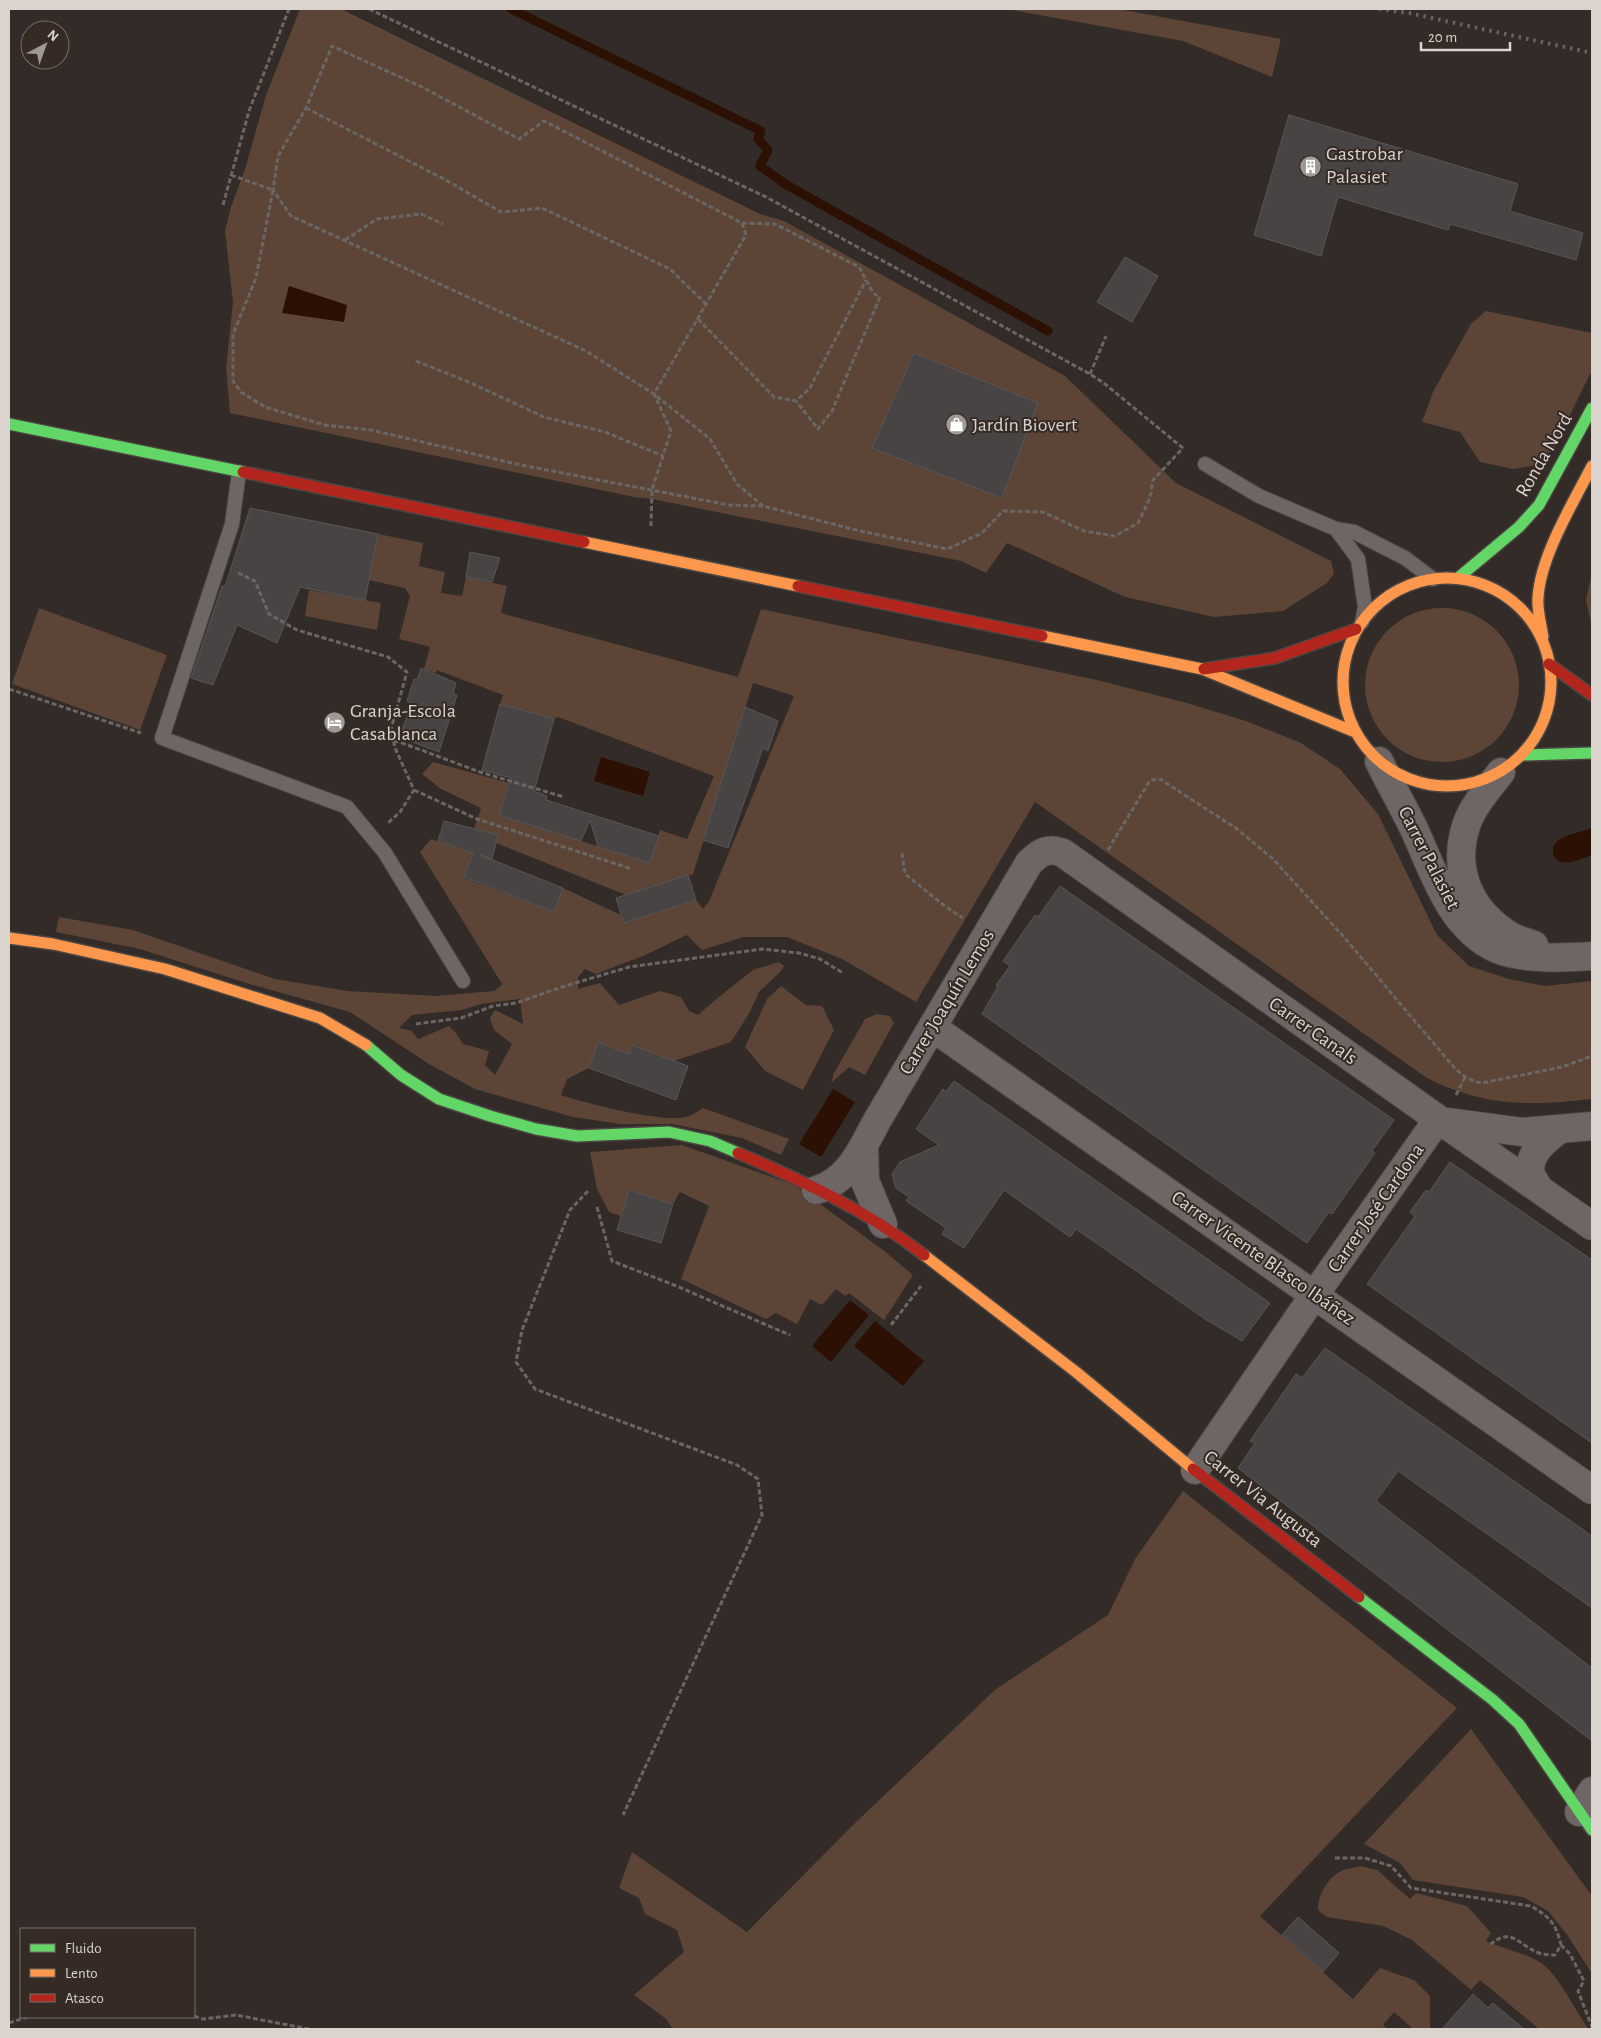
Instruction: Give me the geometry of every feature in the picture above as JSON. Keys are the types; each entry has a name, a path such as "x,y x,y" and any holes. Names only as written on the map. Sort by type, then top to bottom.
{"main road":[{"name":"Ronda Nord","path":"1458,578 1519,527 1539,505 1592,408"},
{"path":"9,424 1202,669 1355,732"},
{"path":"1544,644 1530,620 1510,599 1486,585 1458,578 1433,579 1403,587 1376,604 1359,625 1346,654 1342,680 1345,707 1355,732 1366,748 1379,761 1404,777 1433,786 1463,785 1501,772 1522,755 1537,736 1547,713 1551,689 1550,664 1544,644 1538,598 1542,575 1592,466"},
{"path":"1202,669 1275,658 1359,625"},
{"path":"1550,664 1592,695"},
{"path":"1522,755 1592,753"},
{"name":"Carrer Via Augusta","path":"9,938 53,944 165,969 320,1018 370,1047 402,1074 439,1099 490,1116 536,1129 577,1136 668,1132 710,1141 746,1156 883,1224 1068,1366 1195,1470 1494,1700 1519,1724 1588,1811"}],"street":[{"name":"Carrer Palasiet","path":"1379,761 1414,828 1445,896 1457,915 1472,931 1486,943 1499,950 1519,955 1586,956"},
{"name":"Carrer Palasiet","path":"1501,772 1477,803 1467,824 1461,868 1465,885 1484,915 1511,936 1537,946 1586,956"},
{"name":"Carrer Canals","path":"1034,858 1040,852 1048,850 1062,853 1446,1109 1538,1187 1592,1226"},
{"name":"Carrer Joaquín Lemos","path":"816,1190 829,1187 837,1181 864,1148 878,1118 1034,858"},
{"name":"Carrer Vicente Blasco Ibáñez","path":"932,1027 1592,1490"},
{"path":"1446,1109 1456,1124 1522,1132 1592,1126"},
{"name":"Carrer José Cardona","path":"1195,1470 1315,1294 1446,1109"},
{"path":"1538,1187 1530,1170 1534,1153 1541,1144 1560,1129"},
{"name":"Carrer Joaquín Lemos","path":"864,1148 865,1181 883,1224"}],"lane":[{"path":"1205,464 1259,496 1336,529 1354,532 1405,558 1433,579"},
{"path":"240,472 232,524 162,738 347,807 385,853 463,981"},
{"path":"1336,529 1358,559 1365,607 1359,625"}],"path":[{"path":"223,205 249,111 289,9"},
{"path":"369,9 766,197 1090,374 1205,464"},
{"path":"698,319 774,397 796,401 818,429 832,411 880,297 873,293 859,267 775,224 742,223 544,121 519,139 424,88 332,46 306,108 278,156 256,278 233,334 234,381 241,392 265,407 324,426 371,430 521,465 728,505 763,506 860,531 948,549 982,532 1004,511 1043,512 1084,531 1115,536 1138,523 1150,498 1153,480 1184,448"},
{"path":"306,108 501,212 542,208 670,269 706,304"},
{"path":"231,175 273,190 291,216 586,352 654,394 710,439 737,484 763,506"},
{"path":"344,240 377,219 421,214 442,224"},
{"path":"654,394 746,235 742,223"},
{"path":"796,401 810,388 866,279"},
{"path":"1090,374 1106,336"},
{"path":"416,361 471,383 544,417 605,432 663,456"},
{"path":"650,556 652,490 671,431 654,394"},
{"path":"218,565 255,581 269,614 297,630 388,657 407,672 391,729 414,790 477,819 632,869"},
{"path":"9,689 162,738"},
{"path":"394,740 480,772 564,797"},
{"path":"1104,857 1149,782 1160,779 1236,829 1273,859 1343,936 1465,1078 1482,1083 1562,1067 1592,1056"},
{"path":"372,837 400,812 414,790"},
{"path":"902,853 905,874 965,920"},
{"path":"416,1024 461,1018 493,1006 516,1003 562,986 629,967 762,950 799,953 820,959 843,973"},
{"path":"1446,1109 1465,1078"},
{"path":"588,1191 570,1210 522,1330 516,1362 535,1389 738,1464 758,1479 762,1515 623,1815"},
{"path":"597,1207 612,1260 674,1284 790,1335"},
{"path":"891,1326 923,1283"},
{"path":"1335,1858 1365,1858 1391,1866 1411,1888 1531,1906 1548,1915 1558,1932 1561,1946 1570,1954 1584,1981 1578,1991 1592,2027"},
{"path":"1491,1944 1499,1937 1510,1936 1540,1954 1555,1955 1561,1946"},
{"path":"195,2016 203,2019 236,2015 309,2029"},
{"path":"9,2022 24,2018"}],"shaded area":[{"path":"300,9 341,9 760,214 784,221 1065,376 1176,483 1331,561 1334,574 1327,583 1283,611 1214,617 1125,597 1007,543 986,573 961,561 634,497 230,413 226,368 233,302 225,231 266,95"},
{"path":"1007,9 1118,9 1281,39 1272,77 1183,41"},
{"path":"289,286 347,305 344,322 282,313"},
{"path":"1486,311 1592,333 1592,370 1554,448 1533,466 1513,469 1480,462 1460,432 1422,422 1433,392 1471,324"},
{"path":"378,534 423,543 419,566 445,572 441,593 462,596 466,577 507,586 501,613 738,677 761,609 1097,680 1187,703 1246,721 1301,743 1340,769 1378,814 1437,935 1469,966 1509,979 1545,986 1592,981 1592,1099 1548,1103 1508,1102 1468,1094 1448,1088 1427,1078 1035,802 916,1002 842,959 787,937 744,937 702,950 687,935 643,956 596,974 585,969 578,977 578,989 600,983 619,1005 660,991 681,997 689,1011 698,1015 753,970 779,962 784,966 759,992 750,1012 731,1042 674,1061 632,1045 629,1054 598,1042 589,1068 567,1079 561,1095 605,1107 660,1117 686,1117 703,1108 789,1139 781,1155 742,1138 672,1124 620,1124 573,1117 475,1089 429,1064 350,1012 246,983 140,949 56,932 59,917 133,930 275,979 348,991 436,996 494,991 504,983 502,984 420,852 431,839 473,853 464,878 554,912 563,888 621,915 624,923 696,900 703,909 709,901 794,696 753,683 693,874 626,895 496,843 497,836 474,829 481,808 441,789 422,774 433,762 509,783 499,815 625,855 652,856 660,830 687,839 714,776 558,717 554,719 500,704 503,695 437,670 436,673 424,669 430,647 399,639 410,596 405,588 369,580","holes":["520,999 523,1024 495,1010 490,1018 494,1030 512,1044 495,1075 485,1065 489,1051 463,1044 449,1026 418,1039 412,1031 399,1028 412,1015 462,1010 481,1004"]},
{"path":"1592,572 1592,628 1586,600"},
{"path":"309,590 381,603 377,630 305,616"},
{"path":"39,608 167,655 140,730 12,684"},
{"path":"1442,608 1471,614 1485,621 1496,631 1506,642 1513,656 1519,685 1513,714 1506,728 1496,739 1485,749 1471,756 1442,762 1413,756 1399,749 1388,739 1378,728 1371,714 1365,685 1371,656 1378,642 1388,631 1399,621 1413,614"},
{"path":"601,757 650,772 643,796 594,781"},
{"path":"1592,828 1592,855 1569,862 1558,861 1554,857 1553,847 1555,843 1566,836"},
{"path":"781,986 806,1005 822,1006 834,1030 803,1090 765,1071 745,1047 767,999"},
{"path":"877,1014 890,1016 894,1023 865,1075 849,1067 831,1083 834,1073 865,1019"},
{"path":"833,1089 855,1102 821,1157 799,1144"},
{"path":"682,1145 794,1185 883,1250 913,1275 884,1320 849,1293 845,1296 836,1289 822,1305 810,1299 797,1324 776,1313 766,1319 681,1279 709,1206 680,1192 673,1204 629,1190 621,1216 609,1212 597,1189 590,1152"},
{"path":"850,1300 869,1315 831,1362 812,1346"},
{"path":"875,1321 924,1361 903,1386 854,1346"},
{"path":"1183,1491 1457,1708 1260,1916 1353,1999 1380,1968 1414,1980 1430,1996 1430,2029 1413,2029 1394,2012 1383,2025 1388,2029 673,2029 666,2019 634,1995 684,1952 677,1930 645,1914 639,1898 619,1888 632,1852 747,1932 853,1825 996,1689 1108,1615 1135,1559"},
{"path":"1471,1729 1592,1896 1592,1974 1568,1936 1548,1911 1523,1897 1413,1880 1400,1863 1364,1844"},
{"path":"1360,1866 1377,1870 1410,1899 1416,1893 1467,1906 1491,1933 1486,1941 1532,1958 1545,1966 1559,1982 1589,2029 1539,2029 1480,1980 1471,1990 1412,1940 1383,1926 1327,1917 1318,1910 1321,1894 1332,1878 1343,1870"}],"building":[{"path":"1289,115 1518,184 1510,211 1583,233 1576,260 1450,224 1448,230 1338,197 1321,256 1254,235"},
{"path":"1125,257 1158,276 1132,322 1097,302"},
{"name":"Jardín Biovert","path":"914,353 1038,403 1002,498 872,448"},
{"path":"250,508 378,534 365,600 300,587 277,643 237,625 213,685 191,678 222,586 225,587"},
{"path":"470,552 500,558 492,582 466,577"},
{"path":"421,668 456,683 453,694 457,695 439,752 399,737 412,704 407,701 414,679 417,680"},
{"path":"500,704 554,719 534,791 547,796 546,800 659,836 650,863 598,847 590,820 581,841 499,815 511,778 482,770"},
{"path":"745,707 778,721 768,751 763,748 728,848 703,840"},
{"path":"444,821 498,835 492,859 480,855 563,888 554,912 464,877 473,853 438,841"},
{"path":"688,875 696,900 624,923 616,898"},
{"path":"1060,886 1394,1120 1372,1151 1375,1153 1332,1214 1329,1212 1307,1243 982,1014 998,986 996,985 1010,966 1003,961 1035,915 1038,917"},
{"path":"598,1042 629,1054 632,1045 688,1066 676,1100 589,1068"},
{"path":"954,1081 1270,1303 1242,1341 1205,1319 1076,1229 1070,1237 1004,1190 964,1248 942,1234 946,1228 906,1201 909,1197 896,1188 892,1174 900,1162 939,1145 916,1129 943,1089 946,1092"},
{"path":"1450,1162 1592,1260 1592,1443 1367,1284 1415,1216 1410,1212 1426,1190 1429,1192"},
{"path":"629,1190 673,1204 661,1243 617,1230"},
{"path":"1325,1348 1592,1536 1592,1608 1398,1471 1376,1501 1592,1668 1592,1741 1238,1468 1255,1443 1250,1441 1296,1374 1302,1378"},
{"path":"1298,1917 1339,1953 1323,1972 1282,1935"},
{"path":"1473,1994 1488,2008 1493,2003 1524,2029 1442,2029"}],"waterway":[{"path":"511,9 761,131 758,139 768,150 760,166 785,184 1048,331"}],"railway":[{"path":"1379,9 1409,13 1592,53"}],"traffic: fast":[{"path":"1458,578 1519,527 1539,505 1592,408"},
{"path":"9,424 243,472"},
{"path":"1522,755 1592,753"},
{"path":"366,1045 401,1075 439,1099 490,1116 536,1129 577,1136 669,1132 710,1141 738,1153"},
{"path":"1359,1597 1493,1700 1519,1724 1592,1830"}],"traffic: slow":[{"path":"1543,637 1538,603 1540,582 1559,530 1592,466"},
{"path":"584,542 798,586"},
{"path":"1447,578 1467,580 1496,590 1513,602 1527,616 1543,642 1549,662 1551,682 1549,702 1539,731 1527,748 1513,762 1487,778 1467,784 1447,786 1427,784 1398,774 1381,762 1367,748 1351,722 1345,702 1343,682 1345,662 1355,633 1367,616 1381,602 1407,586 1427,580 1447,578"},
{"path":"1042,636 1202,669 1355,732"},
{"path":"9,938 53,944 165,969 320,1018 366,1045"},
{"path":"924,1255 1076,1372 1193,1469"}],"traffic: jam":[{"path":"243,472 584,542"},
{"path":"798,586 1042,636"},
{"path":"1204,669 1275,658 1356,629"},
{"path":"1549,664 1592,695"},
{"path":"738,1153 811,1186 858,1211 903,1239 924,1255"},
{"path":"1193,1469 1359,1597"}],"place":[{"name":"Gastrobar Palasiet","path":"1310,166"},
{"name":"Jardín Biovert","path":"956,425"},
{"name":"Granja-Escola Casablanca","path":"334,723"}]}
